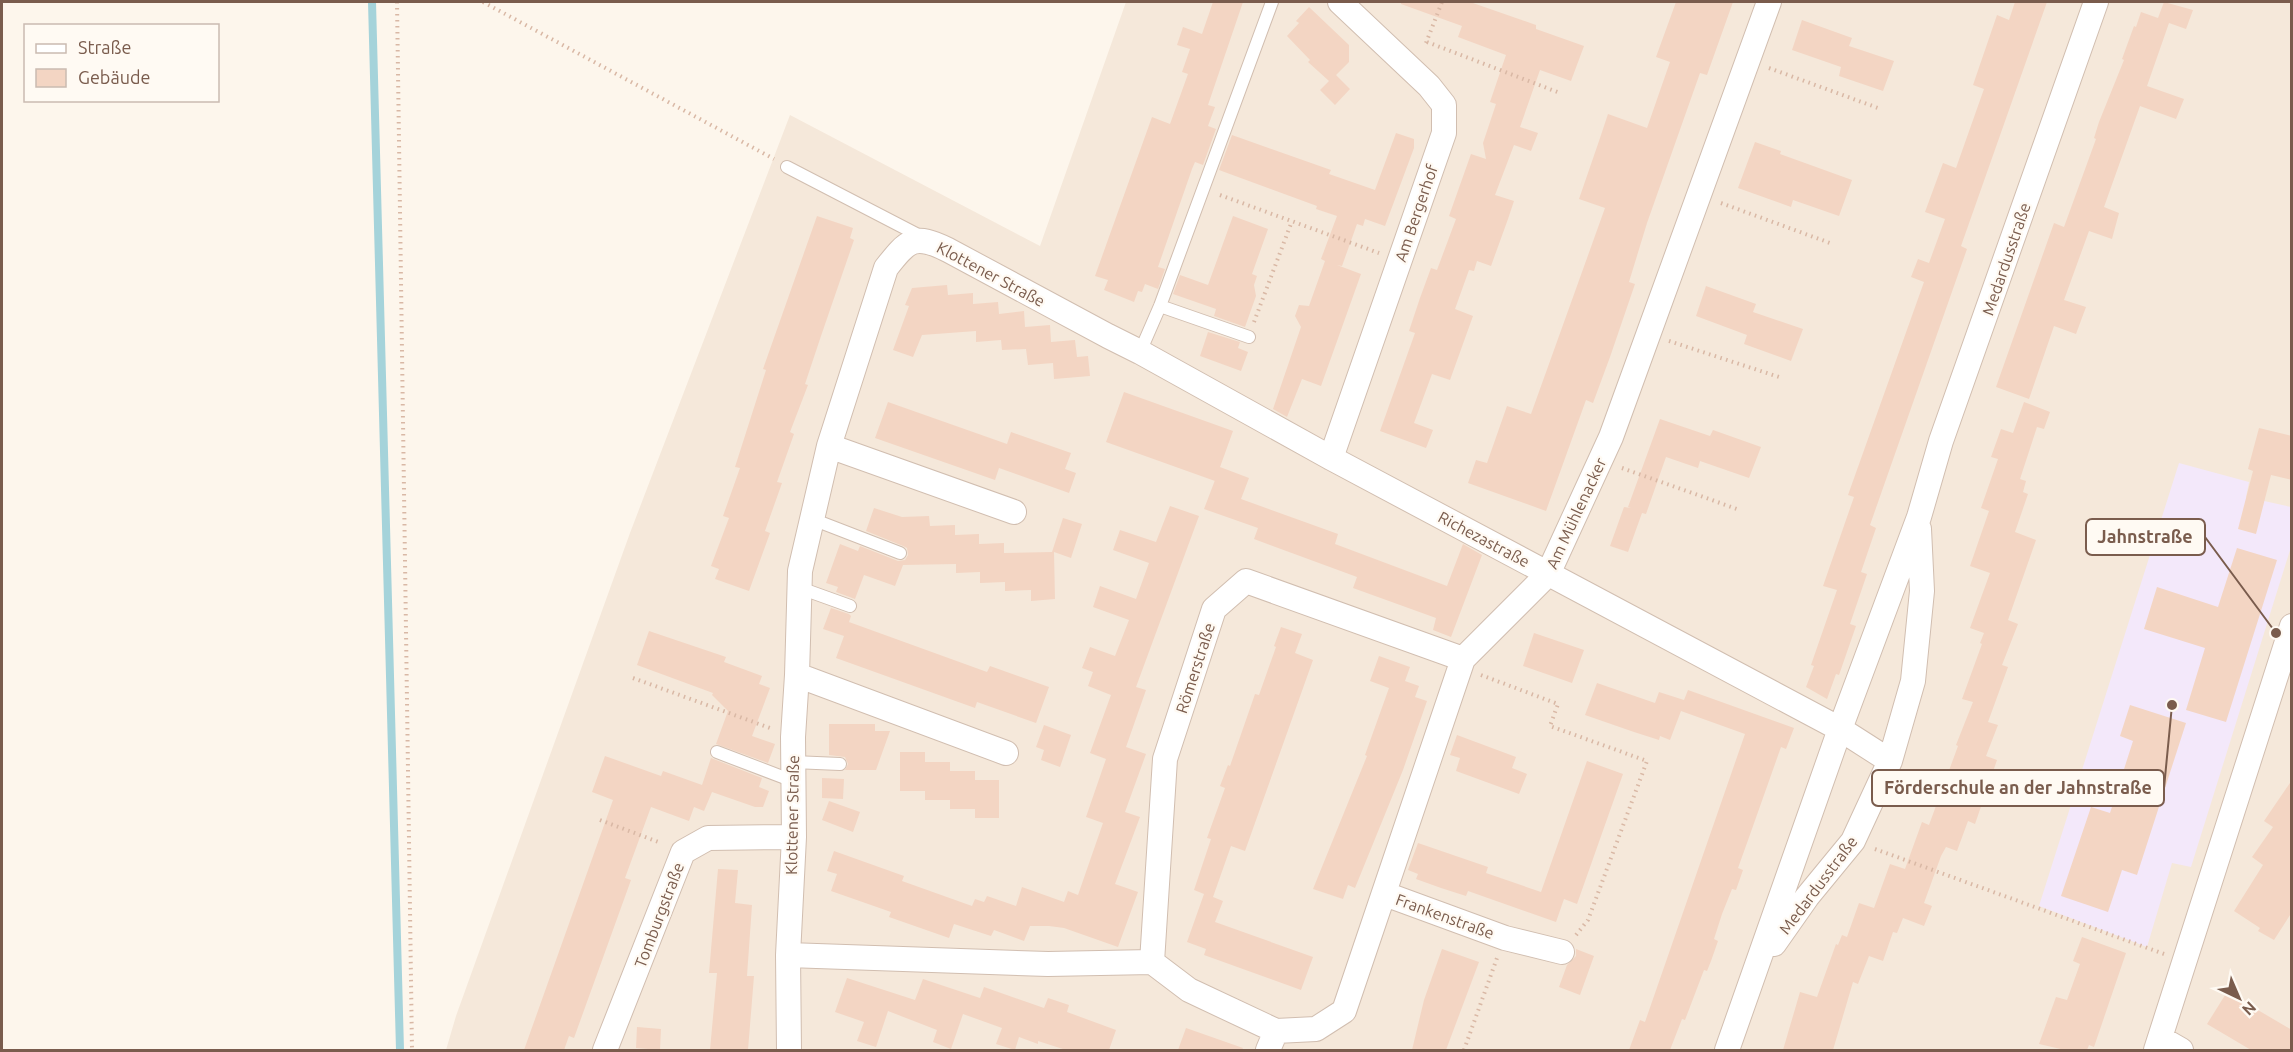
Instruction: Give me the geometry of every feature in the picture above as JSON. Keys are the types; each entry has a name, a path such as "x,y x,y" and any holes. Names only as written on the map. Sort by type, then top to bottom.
{"street":[{"name":"Am Bergerhof","path":"1331,458 1444,133 1444,105 1429,86 1340,2"},
{"name":"Am Mühlenacker","path":"1272,1041 1316,1029 1344,1011 1462,663 1548,574 1601,460 1769,2"},
{"name":"Medardusstraße","path":"1727,1050 1840,729 1918,517 1941,441 2096,2"},
{"name":"Klottener Straße","path":"789,1050 788,956 794,837 793,736 798,675 800,571 829,446 886,268 905,245 927,240 1107,336"},
{"name":"Richezastraße","path":"1107,336 1840,729 1890,761"},
{"path":"829,446 1014,512"},
{"name":"Medardusstraße","path":"1756,969 1807,897 1853,841 1890,761 1914,681 1922,591 1918,517"},
{"name":"Römerstraße","path":"1152,962 1165,759 1214,609 1246,581 1462,663"},
{"path":"2181,1050 2158,1044 2288,637"},
{"path":"798,675 1006,753"},
{"name":"Tomburgstraße","path":"605,1050 683,852 708,838 794,837"},
{"name":"Frankenstraße","path":"1385,894 1505,938 1562,952"},
{"path":"788,956 1048,964 1152,962 1189,990 1272,1041"}],"lane":[{"path":"1140,352 1160,306 1272,2"},
{"path":"787,167 927,240"},
{"path":"1160,306 1249,337"},
{"path":"812,519 900,554"},
{"path":"800,588 850,606"},
{"path":"717,752 793,772 840,764"}],"path":[{"path":"397,2 412,1050"},
{"path":"483,2 787,167"},
{"path":"1408,66 1427,42 1442,2"},
{"path":"1427,42 1560,93"},
{"path":"1748,60 1878,108"},
{"path":"1203,189 1400,260"},
{"path":"1699,195 1830,243"},
{"path":"1249,337 1292,221"},
{"path":"1648,334 1782,378"},
{"path":"1601,460 1737,509"},
{"path":"1462,663 1558,704 1550,726 1647,761 1588,920 1562,952"},
{"path":"633,678 793,736"},
{"path":"600,820 683,852"},
{"path":"1853,841 2184,961"},
{"name":"Frankenstraße","path":"1464,1050 1505,938"}],"shaded area":[{"path":"1126,2 2291,2 2291,1050 446,1050 456,1016 630,533 790,115 1040,246"},
{"path":"2179,463 2249,482 2246,497 2291,507 2291,547 2191,867 2172,863 2147,947 2039,906"}],"building":[{"path":"1213,2 1243,2 1208,105 1215,107 1208,126 1216,129 1203,165 1195,162 1192,169 1158,267 1165,269 1158,289 1145,284 1142,292 1138,291 1134,302 1104,290 1108,280 1095,276 1152,117 1170,124 1188,74 1182,72 1190,49 1177,45 1183,27 1202,34"},
{"path":"1401,2 1470,2 1536,25 1536,29 1584,46 1571,81 1540,70 1520,127 1538,133 1531,151 1514,145 1495,195 1514,201 1508,219 1491,266 1477,261 1474,271 1469,270 1455,309 1473,316 1450,380 1432,374 1414,423 1433,430 1426,448 1380,431 1415,333 1409,331 1420,298 1431,268 1437,270 1456,219 1449,216 1471,154 1486,159 1483,143 1496,104 1490,102 1506,55 1458,37 1462,26 1401,4"},
{"path":"1676,2 1733,2 1707,75 1700,73 1647,223 1629,282 1635,284 1610,357 1593,403 1586,400 1546,511 1468,483 1476,460 1487,463 1507,406 1531,414 1605,208 1579,199 1608,114 1647,128 1670,62 1656,57"},
{"path":"2015,2 2047,2 1961,246 1967,249 1870,525 1876,528 1861,572 1867,574 1850,624 1856,626 1839,675 1836,674 1827,699 1806,687 1814,666 1811,665 1837,590 1823,586 1854,497 1848,495 1924,282 1911,277 1918,259 1929,263 1945,219 1925,212 1943,163 1956,168 1984,89 1973,85 1997,15 2009,20"},
{"path":"2164,2 2193,10 2186,29 2169,23 2147,86 2184,99 2176,119 2140,106 2104,207 2119,213 2112,239 2089,231 2064,300 2086,307 2076,334 2054,326 2029,399 1996,387 2054,223 2064,227 2134,26 2136,27 2141,12 2158,18"},
{"path":"1309,7 1349,45 1349,62 1336,75 1350,89 1335,105 1320,90 1329,81 1308,62 1310,60 1287,36 1299,23 1296,21"},
{"path":"1802,20 1852,38 1849,46 1894,61 1883,91 1839,76 1841,67 1792,50"},
{"path":"1396,133 1414,139 1414,148 1385,226 1365,219 1363,226 1357,224 1342,266 1337,265 1361,274 1321,386 1302,379 1287,417 1273,409 1301,327 1295,316 1299,305 1309,306 1325,261 1321,259 1337,216 1316,209 1317,206 1219,170 1232,135 1331,170 1329,174 1375,190"},
{"path":"1755,142 1781,151 1780,154 1852,180 1839,216 1793,200 1791,207 1738,188"},
{"path":"817,216 853,228 850,238 854,240 805,384 808,385 790,432 794,434 777,482 782,483 765,531 770,533 749,591 715,579 719,569 711,566 729,518 723,516 740,468 735,467 766,370 763,369"},
{"path":"1233,216 1268,229 1252,274 1257,276 1254,285 1256,296 1245,327 1214,316 1216,309 1173,294 1180,275 1208,285"},
{"path":"947,285 948,295 973,293 973,304 998,302 999,314 1024,311 1025,327 1050,325 1051,342 1075,340 1077,357 1088,356 1090,376 1054,379 1053,363 1028,365 1026,349 1002,350 1001,340 976,342 976,331 922,335 913,357 893,350 909,306 905,305 912,288"},
{"path":"1706,286 1756,304 1753,312 1803,329 1791,361 1744,344 1747,335 1696,316"},
{"path":"1208,332 1240,342 1238,348 1248,352 1241,371 1200,356"},
{"path":"1124,392 1233,431 1215,481 1106,442"},
{"path":"888,402 1007,444 1011,432 1071,453 1065,469 1076,473 1069,493 999,468 995,480 875,438"},
{"path":"2024,402 2050,412 2044,429 2037,427 2020,479 2026,481 2023,492 2028,494 2015,532 2036,540 2008,620 2018,624 2002,665 2008,667 1988,722 1998,725 1986,756 1997,760 1975,824 1968,821 1957,851 1946,847 1941,856 1924,903 1932,906 1924,926 1903,918 1897,933 1893,932 1883,961 1869,956 1858,984 1853,982 1833,1050 1783,1050 1800,992 1817,997 1836,944 1838,945 1842,935 1847,937 1859,903 1874,908 1890,864 1905,869 1922,822 1929,825 1973,702 1962,699 1984,633 1970,628 1990,573 1970,566 1989,511 1981,508 1998,459 1991,457 2001,429 2013,433"},
{"path":"1660,419 1710,436 1713,430 1761,447 1749,478 1700,461 1698,468 1666,457 1646,514 1642,513 1628,552 1610,546 1624,507 1631,508 1628,507"},
{"path":"2259,428 2292,436 2292,480 2271,475 2256,534 2238,529 2253,471 2248,469"},
{"path":"1220,467 1249,478 1241,499 1338,534 1335,544 1447,586 1463,544 1482,555 1451,637 1433,630 1436,618 1353,588 1357,577 1254,539 1258,528 1204,509"},
{"path":"1170,506 1199,516 1136,687 1146,690 1126,747 1146,754 1125,812 1140,817 1115,884 1138,892 1118,947 1064,928 1049,926 1030,926 1024,941 994,930 991,936 954,924 949,938 889,917 891,912 831,891 837,874 827,871 834,851 904,876 902,881 972,906 975,899 984,902 987,896 1016,906 1022,887 1064,902 1068,891 1078,895 1103,823 1086,817 1106,759 1090,753 1111,695 1088,686 1093,672 1082,668 1090,647 1115,656 1129,620 1093,607 1100,586 1136,599 1149,563 1113,550 1120,530 1156,542"},
{"path":"874,508 902,517 929,516 930,526 955,525 955,535 979,534 979,544 1004,543 1004,553 1052,552 1063,518 1082,524 1071,558 1054,552 1055,599 1031,601 1031,590 1005,591 1005,582 980,583 980,572 956,573 956,564 903,565 895,586 864,575 855,599 836,592 838,587 826,583 840,544 858,551 860,546 898,561 905,560 908,555 907,548 866,531"},
{"path":"2237,548 2277,560 2226,722 2186,710 2205,648 2144,629 2157,587 2218,607"},
{"path":"831,608 849,614 851,616 849,622 987,672 990,666 1049,687 1036,723 977,702 975,708 836,658 844,636 823,629"},
{"path":"1281,627 1302,634 1295,653 1313,660 1245,851 1231,846 1213,897 1223,901 1215,922 1313,957 1301,990 1204,955 1206,949 1187,942 1204,894 1194,890 1211,839 1207,838 1225,788 1220,786 1228,765 1230,766 1255,694 1259,695"},
{"path":"649,631 726,657 724,662 762,676 759,684 770,688 752,736 775,744 768,763 716,744 728,711 712,695 713,693 637,665"},
{"path":"1534,633 1584,650 1572,683 1523,666"},
{"path":"1379,656 1410,667 1405,681 1419,686 1415,697 1427,701 1403,770 1355,888 1348,885 1343,899 1313,889 1367,756 1365,755 1389,688 1370,681"},
{"path":"1597,683 1655,703 1659,692 1684,700 1688,690 1794,728 1786,749 1781,747 1738,868 1743,870 1736,890 1732,889 1722,914 1714,939 1718,941 1711,961 1707,971 1704,970 1685,1020 1682,1019 1670,1050 1629,1050 1640,1020 1645,1022 1745,734 1681,711 1670,740 1660,736 1659,740 1634,732 1585,715"},
{"path":"2130,705 2186,723 2137,875 2122,870 2108,912 2061,896 2091,807 2110,813 2133,741 2120,736"},
{"path":"829,724 875,724 875,731 890,731 876,770 845,770 848,764 845,757 829,755"},
{"path":"1044,725 1071,735 1060,767 1041,760 1044,750 1036,747"},
{"path":"1457,735 1516,757 1512,768 1527,774 1519,794 1456,771 1460,758 1450,755"},
{"path":"900,752 925,752 925,762 950,762 950,771 975,771 975,780 999,780 999,818 975,818 975,809 950,809 950,800 925,800 925,791 900,791"},
{"path":"605,756 661,776 663,771 702,785 711,758 762,778 759,787 769,791 763,807 755,807 712,792 704,811 694,807 689,821 651,807 625,878 631,880 574,1038 569,1036 564,1050 524,1050 613,800 592,792"},
{"path":"1587,761 1623,774 1577,904 1564,899 1556,922 1468,891 1466,896 1441,888 1416,879 1418,874 1408,870 1418,843 1488,867 1486,873 1541,892"},
{"path":"822,778 844,779 843,799 822,798"},
{"path":"2292,780 2292,912 2274,940 2258,931 2260,928 2234,911 2263,865 2252,857 2273,827 2264,821"},
{"path":"829,801 860,812 853,832 822,820"},
{"path":"718,869 738,870 735,903 752,905 747,976 754,976 748,1050 710,1050 717,973 709,973"},
{"path":"2082,937 2126,953 2094,1047 2089,1045 2087,1050 2065,1050 2039,1044 2056,997 2067,1000 2080,964 2073,961"},
{"path":"1442,949 1479,962 1446,1050 1412,1050 1424,1000"},
{"path":"1576,949 1594,956 1580,995 1559,987 1567,965 1576,956"},
{"path":"847,978 915,1000 923,979 980,998 984,987 1044,1008 1048,998 1069,1005 1067,1012 1116,1030 1109,1050 1066,1050 1019,1037 1015,1050 996,1044 1002,1028 963,1014 951,1049 933,1042 937,1030 888,1011 876,1047 857,1041 864,1022 835,1012"},
{"path":"2227,992 2292,1030 2292,1050 2251,1050 2207,1024"},
{"path":"637,1027 661,1029 660,1050 636,1048"},
{"path":"1186,1028 1243,1048 1242,1050 1178,1050"}],"waterway":[{"path":"372,2 400,1050"}],"place":[{"name":"Jahnstraße","path":"2276,633"},
{"name":"Förderschule an der Jahnstraße","path":"2172,705"}]}
